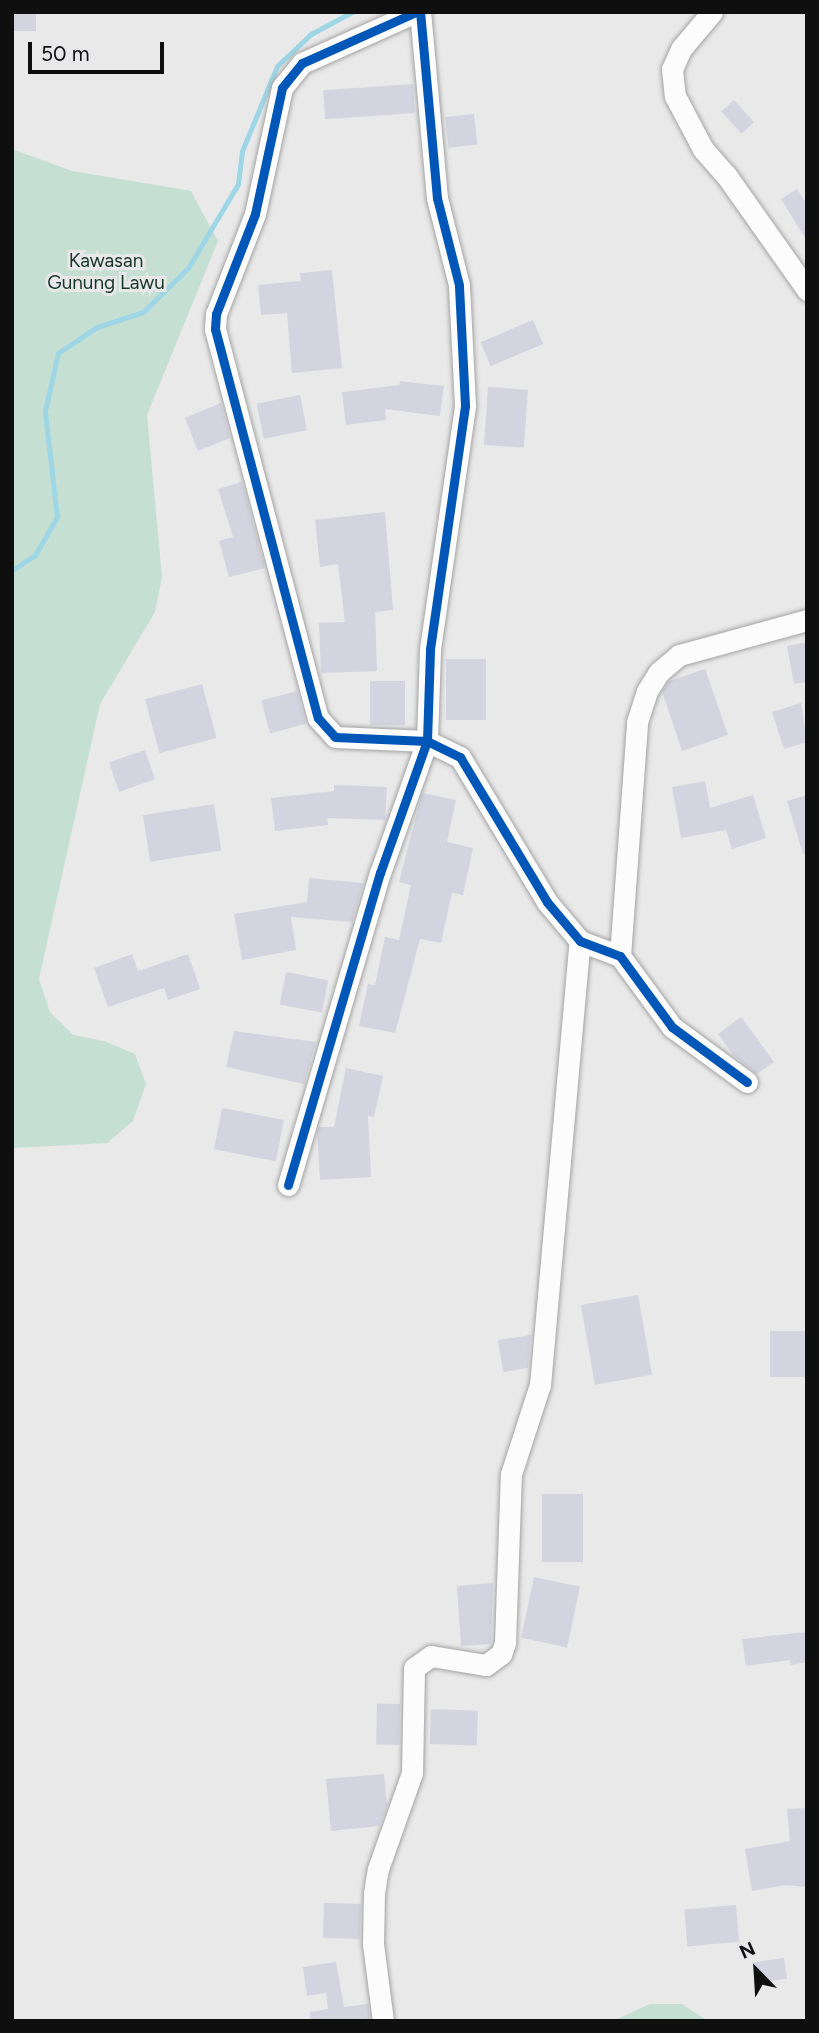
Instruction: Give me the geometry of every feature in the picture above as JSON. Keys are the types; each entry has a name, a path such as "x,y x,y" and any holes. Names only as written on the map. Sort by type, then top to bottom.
{"street":[{"path":"288,1185 380,873 427,741 430,649 465,405 459,285 437,198 418,12 302,63 282,88 256,214 222,294 215,329 318,718 335,737 427,741 460,757 547,902 580,941 620,956 672,1027 747,1082"},
{"path":"712,12 681,49 672,69 675,96 703,149 726,175 807,290"},
{"path":"620,956 637,722 647,691 659,672 679,656 807,620"},
{"path":"383,2021 373,1944 374,1893 378,1869 412,1773 414,1668 431,1656 486,1664 502,1654 505,1643 511,1474 540,1384 580,941"}],"green space":[{"name":"Kawasan Gunung Lawu","path":"12,149 72,171 191,191 218,241 147,415 162,577 155,612 100,704 39,979 50,1012 73,1035 104,1041 135,1054 146,1084 133,1121 107,1143 12,1148"},
{"path":"650,2004 682,2004 708,2021 613,2021"}],"building":[{"path":"12,12 36,12 36,31 12,31"},
{"path":"413,84 415,113 325,119 323,90"},
{"path":"734,100 754,122 741,134 721,111"},
{"path":"474,114 477,145 448,148 445,117"},
{"path":"797,189 807,204 807,241 781,199"},
{"path":"332,270 342,368 292,373 287,313 261,315 258,285 301,281 300,273"},
{"path":"533,320 543,344 491,366 481,342"},
{"path":"400,381 444,386 440,416 385,409 386,420 346,425 342,392 399,385"},
{"path":"488,387 528,390 524,448 484,445"},
{"path":"300,395 307,430 264,439 257,403"},
{"path":"221,403 230,438 198,451 185,418"},
{"path":"242,482 265,568 229,577 219,541 233,537 218,489"},
{"path":"385,512 393,610 375,612 377,671 321,673 319,623 345,622 338,564 320,567 315,520"},
{"path":"807,642 807,682 794,684 787,646"},
{"path":"446,659 486,659 486,720 446,720"},
{"path":"705,669 728,735 682,751 662,692 669,681"},
{"path":"370,681 405,681 405,725 370,725"},
{"path":"202,684 216,738 160,753 145,699"},
{"path":"297,691 306,724 270,733 261,701"},
{"path":"801,703 807,742 784,749 772,712"},
{"path":"145,750 155,779 119,792 109,762"},
{"path":"705,781 710,808 753,795 766,838 732,849 726,830 681,838 672,787"},
{"path":"334,785 387,787 385,820 327,818 328,825 275,831 271,798 334,791"},
{"path":"422,793 456,800 447,842 473,848 463,895 452,893 441,943 420,939 395,1033 359,1026 368,984 375,985 385,937 399,940 411,885 399,882"},
{"path":"807,795 807,853 803,854 787,801"},
{"path":"214,804 221,850 150,862 143,815"},
{"path":"309,878 363,883 352,922 291,917 296,950 242,960 234,914 307,902"},
{"path":"132,954 138,971 188,954 200,989 168,1000 164,988 108,1007 94,968"},
{"path":"286,972 328,980 322,1013 280,1004"},
{"path":"741,1017 774,1062 757,1074 734,1056 718,1034"},
{"path":"234,1031 316,1042 304,1084 226,1067"},
{"path":"346,1068 383,1076 374,1117 368,1116 371,1177 320,1180 317,1132 319,1127 334,1127"},
{"path":"222,1108 284,1120 276,1161 214,1149"},
{"path":"638,1295 652,1375 595,1385 581,1305"},
{"path":"770,1331 807,1331 807,1377 770,1377"},
{"path":"531,1335 528,1368 503,1372 498,1340"},
{"path":"542,1494 583,1494 583,1562 542,1562"},
{"path":"534,1577 580,1587 567,1647 521,1638"},
{"path":"493,1583 491,1644 461,1646 457,1586"},
{"path":"807,1632 807,1662 791,1665 790,1660 746,1666 742,1639"},
{"path":"377,1704 400,1704 399,1745 376,1745"},
{"path":"431,1709 478,1711 477,1746 430,1744"},
{"path":"384,1774 387,1805 379,1826 331,1831 326,1779"},
{"path":"807,1808 807,1887 785,1885 752,1891 745,1849 790,1841 787,1809"},
{"path":"324,1903 361,1904 360,1939 323,1938"},
{"path":"736,1905 739,1942 687,1946 684,1910"},
{"path":"784,1958 787,1979 755,1983 752,1962"},
{"path":"336,1962 344,2007 368,2004 370,2021 311,2021 310,2012 328,2009 326,1993 307,1996 303,1967"}],"waterway":[{"path":"12,570 35,555 57,517 45,411 58,353 97,327 143,312 188,268 238,184 242,151 277,66 311,34 352,12"}],"cycle path":[{"path":"416,12 302,63 282,88 255,214 216,314 215,329 318,718 335,737 427,741 460,757 547,902 580,941 620,956 672,1027 747,1082"},
{"path":"288,1185 380,873 427,741 430,649 465,405 459,285 437,198 420,12"}]}
